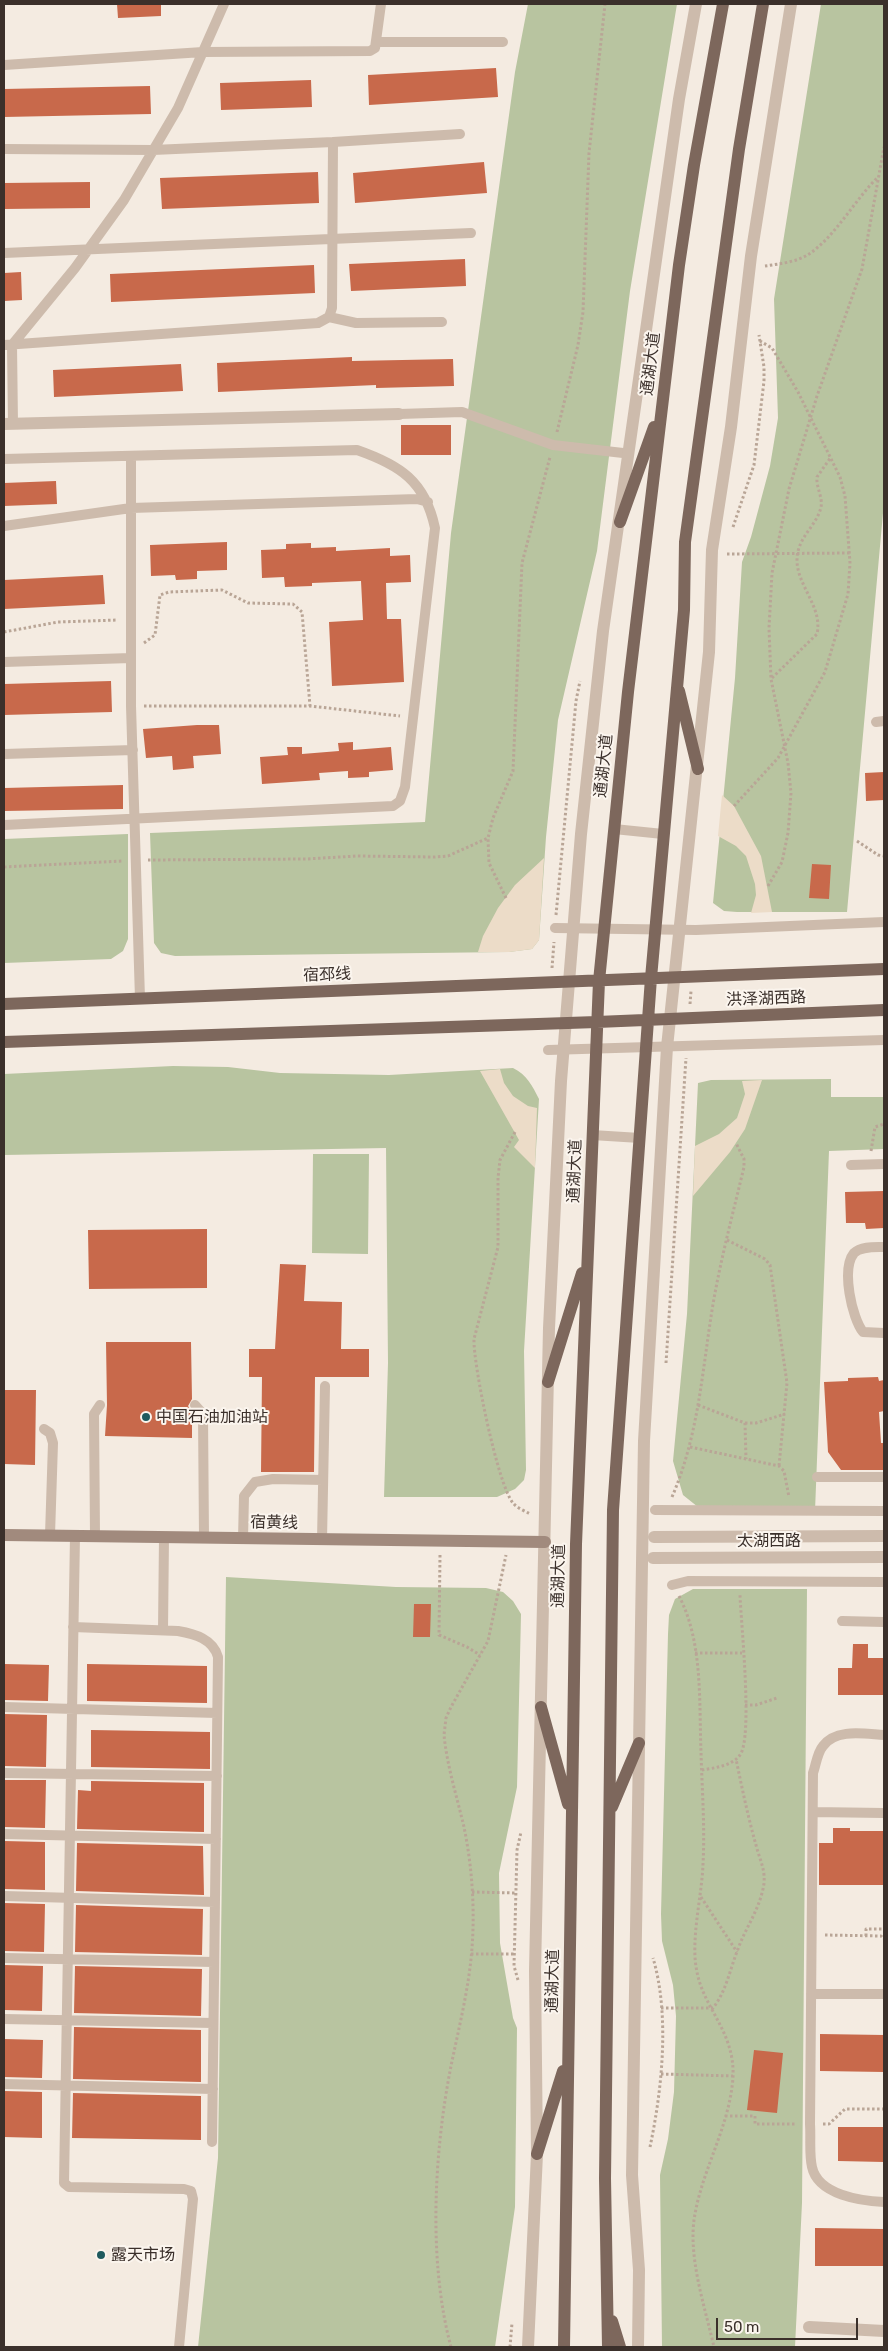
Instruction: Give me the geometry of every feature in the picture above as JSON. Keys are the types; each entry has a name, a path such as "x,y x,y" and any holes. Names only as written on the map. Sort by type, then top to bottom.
{"main road":[{"name":"通湖大道","path":"564,2347 576,1544 599,981 628,692 662,406 694,165 723,4"},
{"path":"608,2347 605,2178 613,1510 651,978 684,610 685,542 739,149 762,4"},
{"path":"620,522 662,406"},
{"path":"677,680 698,769"},
{"name":"洪泽湖西路","path":"651,978 884,969"},
{"name":"宿邳线","path":"4,1004 651,978"},
{"name":"洪泽湖西路","path":"648,1020 884,1010"},
{"path":"4,1042 648,1020"},
{"path":"548,1382 587,1257"},
{"name":"宿黄线","path":"4,1535 544,1542"},
{"path":"541,1708 572,1817"},
{"path":"609,1814 638,1743"},
{"path":"537,2154 568,2057"},
{"path":"608,2308 620,2347"}],"street":[{"path":"528,2347 537,2154 535,1970 548,1382 564,1049 581,834 602,640 679,99 696,4"},
{"path":"638,2347 639,2270 632,2175 644,1441 667,1047 681,930 709,652 712,550 732,427 751,256 791,4"},
{"path":"8,424 399,414"},
{"name":"太湖西路","path":"654,1537 884,1536"},
{"name":"太湖西路","path":"653,1558 884,1557"},
{"path":"809,2327 884,2331"}],"lane":[{"path":"8,424 8,345 88,250 124,200 178,108 224,4"},
{"path":"4,65 203,52 370,51 376,48 378,42 381,4"},
{"path":"378,42 503,42"},
{"path":"4,149 153,150 460,134"},
{"path":"329,317 332,308 334,239 334,142"},
{"path":"4,254 470,233"},
{"path":"8,345 318,323 329,317 356,323 442,322"},
{"path":"399,414 462,412 554,445 622,453"},
{"path":"4,459 357,450 385,460 415,484 426,496 435,528 405,787 400,801 393,806 4,825"},
{"path":"130,456 131,706 136,819 140,999"},
{"path":"4,526 131,508 417,499 428,502"},
{"path":"4,662 131,658"},
{"path":"4,754 133,750"},
{"path":"614,829 664,834"},
{"path":"555,928 681,930 884,922"},
{"path":"548,1050 884,1040"},
{"path":"592,1135 640,1138"},
{"path":"851,1165 884,1164"},
{"path":"884,1247 865,1248 855,1252 851,1260 849,1287 852,1309 863,1332 884,1333"},
{"path":"322,1540 325,1386"},
{"path":"95,1536 94,1414 100,1405"},
{"path":"195,1405 203,1414 204,1538"},
{"path":"44,1429 50,1433 53,1443 50,1536"},
{"path":"817,1476 884,1477"},
{"path":"243,1539 244,1496 256,1482 272,1479 323,1480"},
{"path":"654,1510 884,1511"},
{"path":"75,1536 64,2183 69,2187 184,2189 191,2191 193,2199 179,2347"},
{"path":"163,1630 164,1537"},
{"path":"672,1585 688,1580 884,1582"},
{"path":"842,1621 884,1622"},
{"path":"73,1627 163,1630 194,1634 206,1639 216,1648 218,1657 212,2142"},
{"path":"4,1707 217,1712"},
{"path":"884,1735 842,1734 823,1746 813,1773 810,2124 812,2169 818,2178 831,2189 846,2196 859,2200 884,2202"},
{"path":"4,1773 217,1776"},
{"path":"813,1812 884,1813"},
{"path":"4,1834 216,1838"},
{"path":"4,1896 215,1902"},
{"path":"4,1958 214,1962"},
{"path":"811,1994 884,1994"},
{"path":"4,2019 214,2023"},
{"path":"4,2084 213,2089"}],"path":[{"path":"768,886 782,862 788,833 791,793 771,679 769,628 772,573 790,488 810,416 862,269 884,147"},
{"path":"764,257 762,267 784,263 809,254 826,238 879,176"},
{"path":"732,529 754,465 764,381 757,326"},
{"path":"734,806 778,758 825,672 848,594 850,553 845,496 831,457 810,416 772,348 760,341"},
{"path":"771,679 809,644 817,634 818,617 799,572 798,553 803,537 821,506 817,476 831,457"},
{"path":"727,546 724,554 850,553"},
{"path":"131,646 147,642 155,635 160,595 169,592 222,590 248,603 293,604 302,612 310,706"},
{"path":"4,632 58,622 112,619 131,624"},
{"path":"131,706 310,706 413,718"},
{"path":"4,867 137,860 306,859 357,856 435,858 448,856 488,838"},
{"path":"857,841 884,856"},
{"path":"689,1018 693,976"},
{"path":"666,1365 687,1046"},
{"path":"870,1164 872,1134 875,1127 884,1124"},
{"path":"515,1132 500,1160 498,1178 498,1246 474,1338 474,1353 500,1473 513,1503 532,1515"},
{"path":"667,1510 683,1472 690,1447 714,1304 744,1167 744,1159 736,1143"},
{"path":"727,1240 770,1264 786,1373 786,1414 779,1466"},
{"path":"698,1405 745,1423 756,1423 786,1414"},
{"path":"745,1423 746,1459"},
{"path":"690,1447 779,1466 784,1470 791,1511"},
{"path":"441,1542 439,1635 467,1647 480,1656"},
{"path":"451,2347 442,2306 437,2196 444,2113 451,2066 464,2007 471,1954 472,1892 467,1846 444,1735 446,1718 451,1706 488,1641 504,1571 508,1542"},
{"path":"702,1770 724,1766 736,1760 744,1748 745,1705 739,1580"},
{"path":"672,1585 686,1610 695,1653 702,1770 703,1865 695,1956 697,1972 724,2030 731,2052 733,2076 725,2116 701,2189 693,2225 695,2254 714,2347"},
{"path":"695,1653 742,1653"},
{"path":"745,1705 756,1705 777,1698"},
{"path":"713,2008 723,1992 737,1952 750,1925 763,1890 765,1875 736,1760"},
{"path":"472,1892 516,1893"},
{"path":"700,1897 737,1952"},
{"path":"866,1936 866,1929 884,1929"},
{"path":"812,1935 881,1936 884,1938"},
{"path":"471,1954 514,1954"},
{"path":"661,2008 713,2008"},
{"path":"661,2074 733,2076"},
{"path":"725,2116 755,2116 755,2124 829,2124 845,2109 884,2109"}],"green space":[{"path":"528,4 677,4 630,291 597,551 558,720 546,837 539,940 532,949 509,952 175,956 161,953 154,943 150,833 425,822 451,533 515,72"},
{"path":"821,4 884,4 884,502 847,912 724,911 713,903 735,678 742,562 751,537 770,466 778,418 774,299"},
{"path":"128,834 128,939 123,951 111,959 4,963 4,839"},
{"path":"173,1066 228,1067 280,1073 389,1075 513,1068 529,1081 539,1099 524,1351 526,1470 524,1480 515,1489 497,1497 384,1497 388,1363 386,1148 4,1155 4,1074"},
{"path":"831,1079 831,1097 884,1097 884,1149 829,1151 815,1511 698,1507 683,1495 673,1461 687,1314 698,1083 711,1080"},
{"path":"313,1154 369,1154 368,1254 312,1253"},
{"path":"226,1577 396,1587 486,1588 503,1592 513,1601 521,1614 517,1787 499,1873 500,1943 513,2018 517,2028 515,2207 495,2347 198,2347 218,2158"},
{"path":"693,1589 807,1589 802,2203 795,2347 662,2347 660,2175 668,2139 674,2092 676,2016 673,1985 662,1941 661,1914 668,1634 669,1615 675,1599"}],"shaded area":[{"path":"722,795 734,806 761,856 772,912 751,913 756,895 755,884 746,856 736,846 718,836"},
{"path":"544,858 539,940 532,949 509,952 478,952 483,936 498,908 515,885"},
{"path":"500,1069 504,1083 513,1096 528,1106 537,1108 535,1168 514,1147 519,1140 480,1071"},
{"path":"762,1080 745,1129 730,1152 693,1196 695,1146 719,1134 737,1118 745,1094 742,1081"}],"building":[{"path":"117,4 161,4 161,16 118,18"},
{"path":"496,68 498,97 369,105 368,75"},
{"path":"311,80 312,107 221,110 220,83"},
{"path":"150,86 151,114 4,117 4,89"},
{"path":"484,162 487,193 355,203 353,173"},
{"path":"318,172 319,203 162,209 160,178"},
{"path":"90,182 90,208 4,209 4,183"},
{"path":"465,259 466,286 351,291 349,264"},
{"path":"314,265 315,293 111,302 110,274"},
{"path":"21,272 22,300 4,301 4,273"},
{"path":"352,357 352,361 453,359 454,386 376,388 376,385 218,392 217,363"},
{"path":"181,364 183,391 54,397 53,370"},
{"path":"401,425 451,425 451,455 401,455"},
{"path":"56,481 57,504 4,506 4,483"},
{"path":"227,542 227,570 197,571 197,579 176,580 175,575 151,576 150,545"},
{"path":"311,543 311,548 336,547 336,551 390,548 390,556 410,555 411,582 386,583 387,619 401,619 404,682 332,686 329,622 363,620 361,581 312,583 312,586 285,587 284,577 262,578 261,550 286,549 286,544"},
{"path":"103,575 105,604 4,609 4,580"},
{"path":"111,681 112,712 4,715 4,684"},
{"path":"219,725 221,754 193,756 194,768 173,770 172,756 146,758 143,729"},
{"path":"353,742 353,750 391,747 393,770 369,772 369,777 348,778 348,771 319,773 320,780 262,784 260,757 288,755 287,747 302,747 302,754 339,751 338,743"},
{"path":"884,772 884,800 866,801 865,773"},
{"path":"123,785 123,809 4,811 4,788"},
{"path":"812,864 831,865 829,899 809,898"},
{"path":"884,1191 884,1228 866,1229 865,1223 846,1223 845,1192"},
{"path":"207,1229 207,1288 89,1289 88,1230"},
{"path":"280,1264 306,1265 304,1301 342,1302 341,1349 369,1349 369,1377 315,1377 314,1472 261,1472 262,1377 249,1377 249,1349 275,1349"},
{"path":"106,1342 191,1342 192,1399 188,1406 192,1412 192,1438 105,1436 107,1405"},
{"path":"878,1377 879,1381 884,1380 884,1411 879,1412 881,1443 884,1443 884,1470 841,1470 828,1452 824,1382 848,1381 848,1378"},
{"path":"4,1390 36,1390 35,1465 4,1464"},
{"path":"414,1604 431,1604 430,1637 413,1637"},
{"path":"853,1644 868,1644 868,1658 884,1658 884,1695 838,1695 838,1668 852,1668"},
{"path":"4,1664 49,1665 48,1701 4,1700"},
{"path":"87,1664 207,1666 207,1703 87,1701"},
{"path":"4,1714 47,1715 46,1767 4,1766"},
{"path":"91,1730 210,1732 210,1769 91,1767"},
{"path":"4,1780 46,1780 45,1828 4,1827"},
{"path":"91,1781 204,1783 204,1832 77,1829 78,1790 91,1791"},
{"path":"833,1828 850,1828 850,1831 884,1831 884,1885 819,1885 819,1843 833,1843"},
{"path":"4,1841 45,1842 45,1890 4,1889"},
{"path":"77,1843 203,1846 204,1895 76,1891"},
{"path":"4,1903 45,1904 44,1952 4,1951"},
{"path":"76,1905 203,1909 202,1955 75,1952"},
{"path":"4,1965 43,1966 42,2011 4,2010"},
{"path":"75,1966 202,1969 201,2016 74,2013"},
{"path":"74,2027 201,2030 201,2082 73,2079"},
{"path":"820,2034 884,2035 884,2072 820,2071"},
{"path":"4,2039 43,2040 42,2078 4,2077"},
{"path":"754,2050 783,2053 777,2113 747,2110"},
{"path":"4,2091 42,2092 42,2138 4,2137"},
{"path":"73,2093 201,2096 201,2140 72,2138"},
{"path":"838,2127 884,2127 884,2162 838,2161"},
{"path":"815,2228 884,2229 884,2266 815,2266"}],"place":[{"name":"中国石油加油站","path":"146,1417"},
{"name":"露天市场","path":"101,2255"}]}
